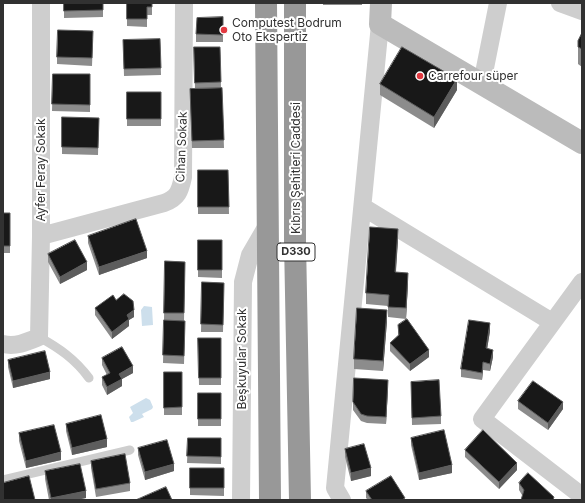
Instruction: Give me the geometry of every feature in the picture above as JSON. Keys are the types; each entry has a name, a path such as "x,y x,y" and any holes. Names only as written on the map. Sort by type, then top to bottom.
{"highway":[{"name":"D330","path":"266,3 270,500"},
{"name":"Kıbrıs Şehitleri Caddesi","path":"295,3 296,242 300,500"}],"street":[{"name":"Ayfer Feray Sokak","path":"39,337 41,236 41,3"},
{"name":"Cihan Sokak","path":"41,236 164,203 174,199 177,195 181,188 183,177 184,3"},
{"path":"482,83 498,3"},
{"path":"560,3 582,11"},
{"path":"342,500 335,488 363,207 380,13 482,83 582,143"},
{"path":"363,207 552,322"},
{"name":"Beşkuyular Sokak","path":"241,500 243,282 250,255 268,224"},
{"path":"582,282 482,419 582,496"},
{"path":"3,344 17,345 27,343 39,337"}],"lane":[{"path":"39,337 63,351 81,367 89,378"},
{"path":"3,480 130,450"}],"water":[{"path":"144,306 152,307 153,325 142,326 141,310"},
{"path":"146,398 150,400 153,407 152,409 142,414 144,417 131,422 129,417 133,413 130,407"}],"building":[{"path":"64,3 103,3 103,10 64,11"},
{"path":"127,3 152,3 152,7 147,7 147,19 127,19"},
{"path":"223,17 223,35 196,34 197,18"},
{"path":"58,30 93,31 92,58 57,57"},
{"path":"582,33 582,49 578,47 578,41"},
{"path":"160,39 161,68 124,69 123,40"},
{"path":"194,47 220,47 221,82 195,83"},
{"path":"402,47 457,79 434,117 380,84"},
{"path":"53,74 90,74 90,105 52,104"},
{"path":"222,88 224,140 192,141 190,89"},
{"path":"127,92 161,92 161,119 127,119"},
{"path":"62,117 99,118 98,148 62,147"},
{"path":"198,170 228,170 229,207 198,207"},
{"path":"3,213 10,213 10,246 3,246"},
{"path":"136,219 147,251 99,267 88,236"},
{"path":"370,227 398,229 395,272 408,273 406,308 388,307 389,295 366,293"},
{"path":"75,240 87,262 60,277 48,254"},
{"path":"198,240 222,240 222,270 198,270"},
{"path":"165,261 185,262 184,313 164,313"},
{"path":"202,282 224,283 223,325 201,324"},
{"path":"124,294 133,301 134,310 127,315 129,319 112,332 95,308 113,295 116,300"},
{"path":"357,308 387,310 383,361 354,359"},
{"path":"407,319 429,350 410,364 390,343 399,335 398,325"},
{"path":"164,320 185,321 184,356 163,355"},
{"path":"469,320 490,323 486,348 493,350 490,364 483,362 482,373 461,369"},
{"path":"198,338 221,338 221,378 199,378"},
{"path":"122,347 133,366 119,374 122,379 107,387 102,377 110,373 102,358"},
{"path":"45,351 50,372 13,381 8,360"},
{"path":"164,372 182,372 182,407 164,408"},
{"path":"354,378 388,380 386,417 367,416 361,414 353,402"},
{"path":"439,380 441,416 412,418 411,382"},
{"path":"533,381 563,402 548,423 518,401"},
{"path":"198,393 221,393 221,419 198,419"},
{"path":"101,415 107,439 72,448 66,424"},
{"path":"54,425 61,452 26,461 19,433"},
{"path":"444,430 452,465 419,473 411,438"},
{"path":"483,430 517,463 499,482 465,450"},
{"path":"188,438 221,438 221,457 187,456"},
{"path":"167,440 174,464 145,472 138,448"},
{"path":"364,444 371,468 351,473 345,449"},
{"path":"125,454 130,483 96,489 91,461"},
{"path":"80,464 86,491 51,498 45,471"},
{"path":"190,468 224,468 224,488 190,488"},
{"path":"528,473 554,497 553,500 521,500 524,490 519,483"},
{"path":"29,476 35,500 3,500 3,483"},
{"path":"391,476 405,498 402,500 372,500 366,491"},
{"path":"166,487 172,500 136,500"}],"place":[{"name":"Computest Bodrum Oto Ekspertiz","path":"224,30"},
{"name":"Carrefour süper","path":"420,76"}]}
